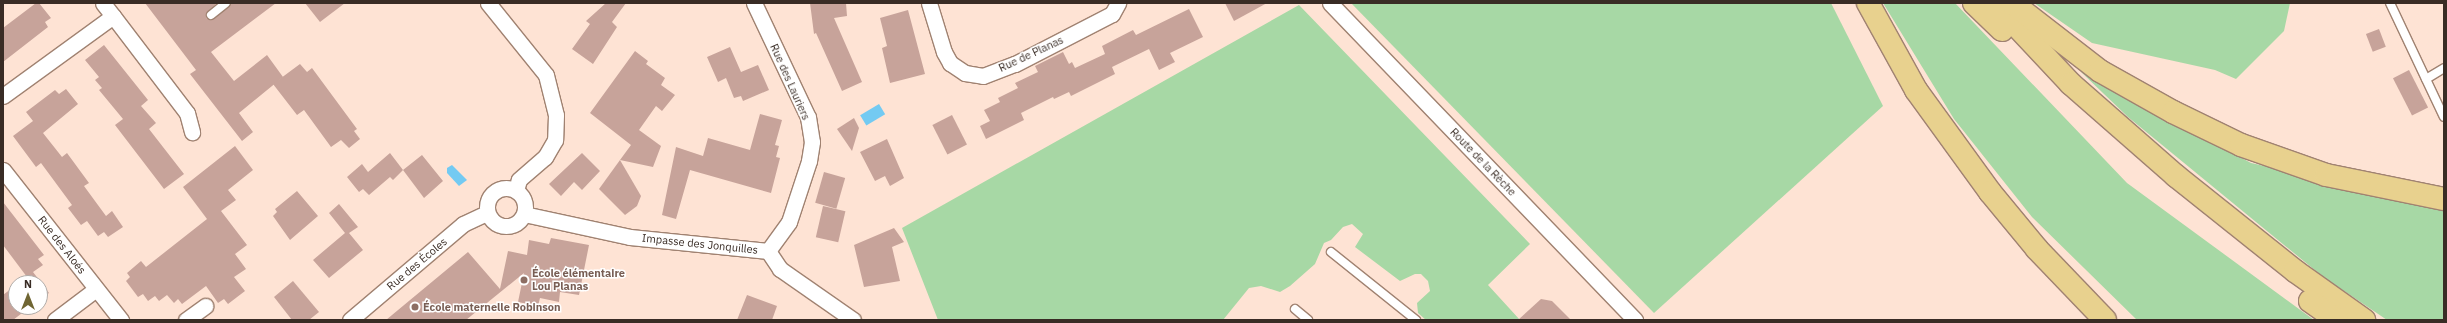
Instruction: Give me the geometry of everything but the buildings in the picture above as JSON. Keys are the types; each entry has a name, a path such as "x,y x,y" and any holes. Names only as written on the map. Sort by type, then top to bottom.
{"main road":[{"path":"1868,3 1916,90 1990,192 2037,249 2104,320"},
{"path":"1974,3 2063,92 2167,187 2287,284 2337,320"},
{"path":"1995,3 2071,84 2176,176 2295,271 2364,320"},
{"path":"2012,3 2100,70 2173,112 2241,146 2326,175 2444,199"}],"street":[{"path":"103,3 187,113 192,132"},
{"path":"488,3 546,75 556,115 555,140 545,157 519,180 516,190"},
{"name":"Rue des Lauriers","path":"754,3 808,117 812,142 810,161 789,222 768,251"},
{"name":"Rue de Planas","path":"930,3 944,52 950,63 965,73 983,76 1015,64 1112,14 1118,3"},
{"name":"Route de la Rèche","path":"1330,3 1635,320"},
{"path":"3,96 113,16"},
{"name":"Rue des Aloés","path":"3,170 121,320"},
{"path":"510,187 516,190 525,200 524,214 516,224 502,226 491,219 487,213 488,200 496,190 510,187"},
{"name":"Rue des Écoles","path":"350,320 463,224 487,213"},
{"name":"Impasse des Jonquilles","path":"524,214 630,237 768,251 780,268 845,318"},
{"path":"55,320 96,289"},
{"path":"186,320 205,306"}],"lane":[{"path":"211,15 226,3"},
{"path":"2390,3 2444,117"},
{"path":"2426,79 2444,68"},
{"path":"1331,252 1416,320"},
{"path":"1295,309 1308,320"}],"green space":[{"path":"1351,3 1831,3 1883,106 1654,313"},
{"path":"1883,3 1955,3 2127,183 2314,320 2137,320 2032,217 1954,119"},
{"path":"2034,3 2290,3 2284,31 2236,79 2215,70 2092,43"},
{"path":"1299,5 1530,244 1488,285 1520,320 1426,320 1418,313 1417,303 1430,291 1428,281 1421,274 1415,274 1400,281 1355,247 1363,234 1352,224 1343,227 1331,240 1324,243 1315,264 1290,286 1280,292 1261,286 1249,288 1223,320 938,320 902,228"},
{"path":"2080,71 2251,163 2444,206 2444,320 2387,320 2322,276 2128,117"}],"water":[{"path":"879,104 885,114 866,126 860,115"},
{"path":"452,165 467,180 459,186 447,173 447,168"}],"place":[{"name":"École élémentaire Lou Planas","path":"524,280"},
{"name":"École maternelle Robinson","path":"415,307"}]}
